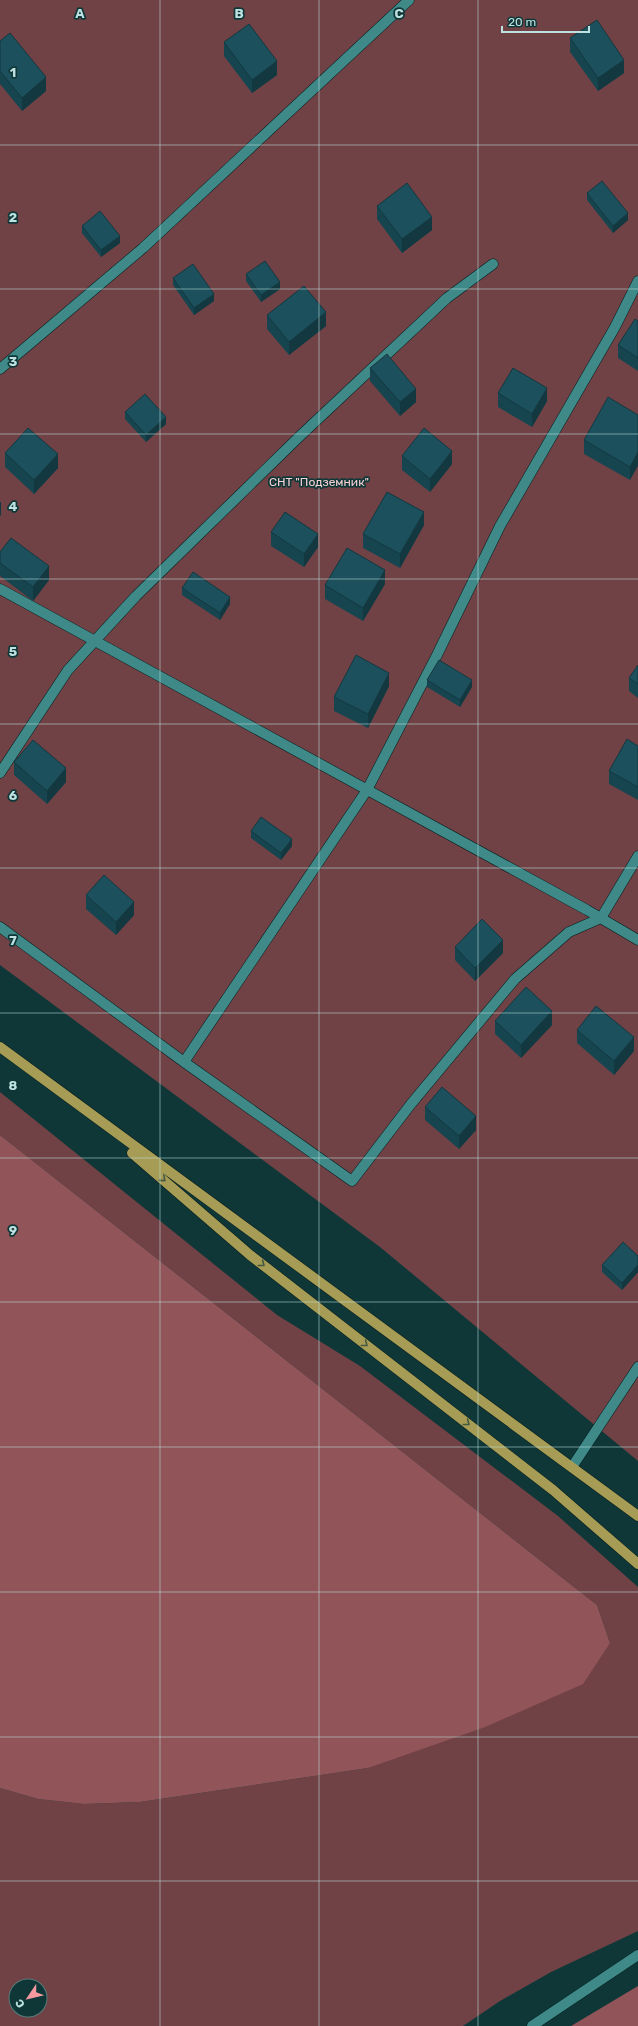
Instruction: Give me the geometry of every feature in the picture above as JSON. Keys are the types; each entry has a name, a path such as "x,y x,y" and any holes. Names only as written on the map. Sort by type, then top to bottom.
{"main road":[{"path":"0,1047 638,1516"},
{"path":"81,1108 250,1254 553,1490 638,1564"}],"street":[{"path":"0,370 143,248 409,0"},
{"path":"0,773 68,670 136,596 301,435 447,298 493,264"},
{"path":"184,1062 367,790 437,655 500,526 615,327 638,281"},
{"path":"0,589 601,918 638,940"},
{"path":"0,927 184,1062 352,1181 411,1104 515,979 569,932 601,918 638,856"},
{"path":"572,1467 638,1367"},
{"path":"532,2026 638,1955"}],"green space":[{"name":"СНТ \"Подземник\"","path":"0,0 638,0 638,1461 380,1247 0,965"},
{"path":"0,1092 277,1315 360,1366 558,1516 638,1587 638,1931 551,1972 500,2001 463,2026 0,2026 0,1788 38,1799 84,1804 140,1802 368,1768 610,1643 597,1605 0,1135"}],"shaded area":[{"path":"0,1135 597,1605 610,1643 583,1684 485,1727 368,1768 140,1802 84,1804 38,1799 0,1788"},
{"path":"638,1986 638,2026 571,2026"}],"building":[{"path":"597,20 624,60 598,78 570,38"},
{"path":"249,24 277,61 252,80 224,42"},
{"path":"10,33 46,77 22,98 0,71 0,41"},
{"path":"602,181 628,213 613,226 587,193"},
{"path":"407,183 432,217 402,239 377,206"},
{"path":"100,211 120,236 101,250 82,226"},
{"path":"265,261 280,282 261,295 246,274"},
{"path":"193,264 214,294 194,308 173,278"},
{"path":"304,286 326,312 289,342 267,315"},
{"path":"635,319 638,321 638,358 618,345"},
{"path":"387,354 416,389 400,402 370,368"},
{"path":"513,368 547,388 532,414 498,393"},
{"path":"145,394 166,417 146,435 125,412"},
{"path":"608,397 638,415 638,452 630,467 584,440"},
{"path":"28,428 58,454 34,480 5,453"},
{"path":"424,428 452,451 430,479 402,456"},
{"path":"387,492 424,512 400,554 363,534"},
{"path":"285,512 318,534 304,554 271,532"},
{"path":"11,538 49,566 33,587 0,563 0,552"},
{"path":"347,548 385,570 363,608 325,585"},
{"path":"193,572 230,597 220,613 182,588"},
{"path":"356,655 389,673 368,714 334,697"},
{"path":"439,660 472,680 460,700 427,680"},
{"path":"638,665 638,684 629,678"},
{"path":"627,739 638,746 638,787 609,771"},
{"path":"33,740 66,768 47,791 14,762"},
{"path":"261,817 292,839 281,853 251,831"},
{"path":"104,875 134,902 116,922 86,895"},
{"path":"482,919 503,940 475,968 455,947"},
{"path":"526,987 552,1011 521,1045 495,1021"},
{"path":"596,1006 634,1037 614,1061 577,1030"},
{"path":"442,1087 476,1116 459,1136 425,1107"},
{"path":"623,1242 638,1256 638,1265 622,1283 602,1265"}]}
